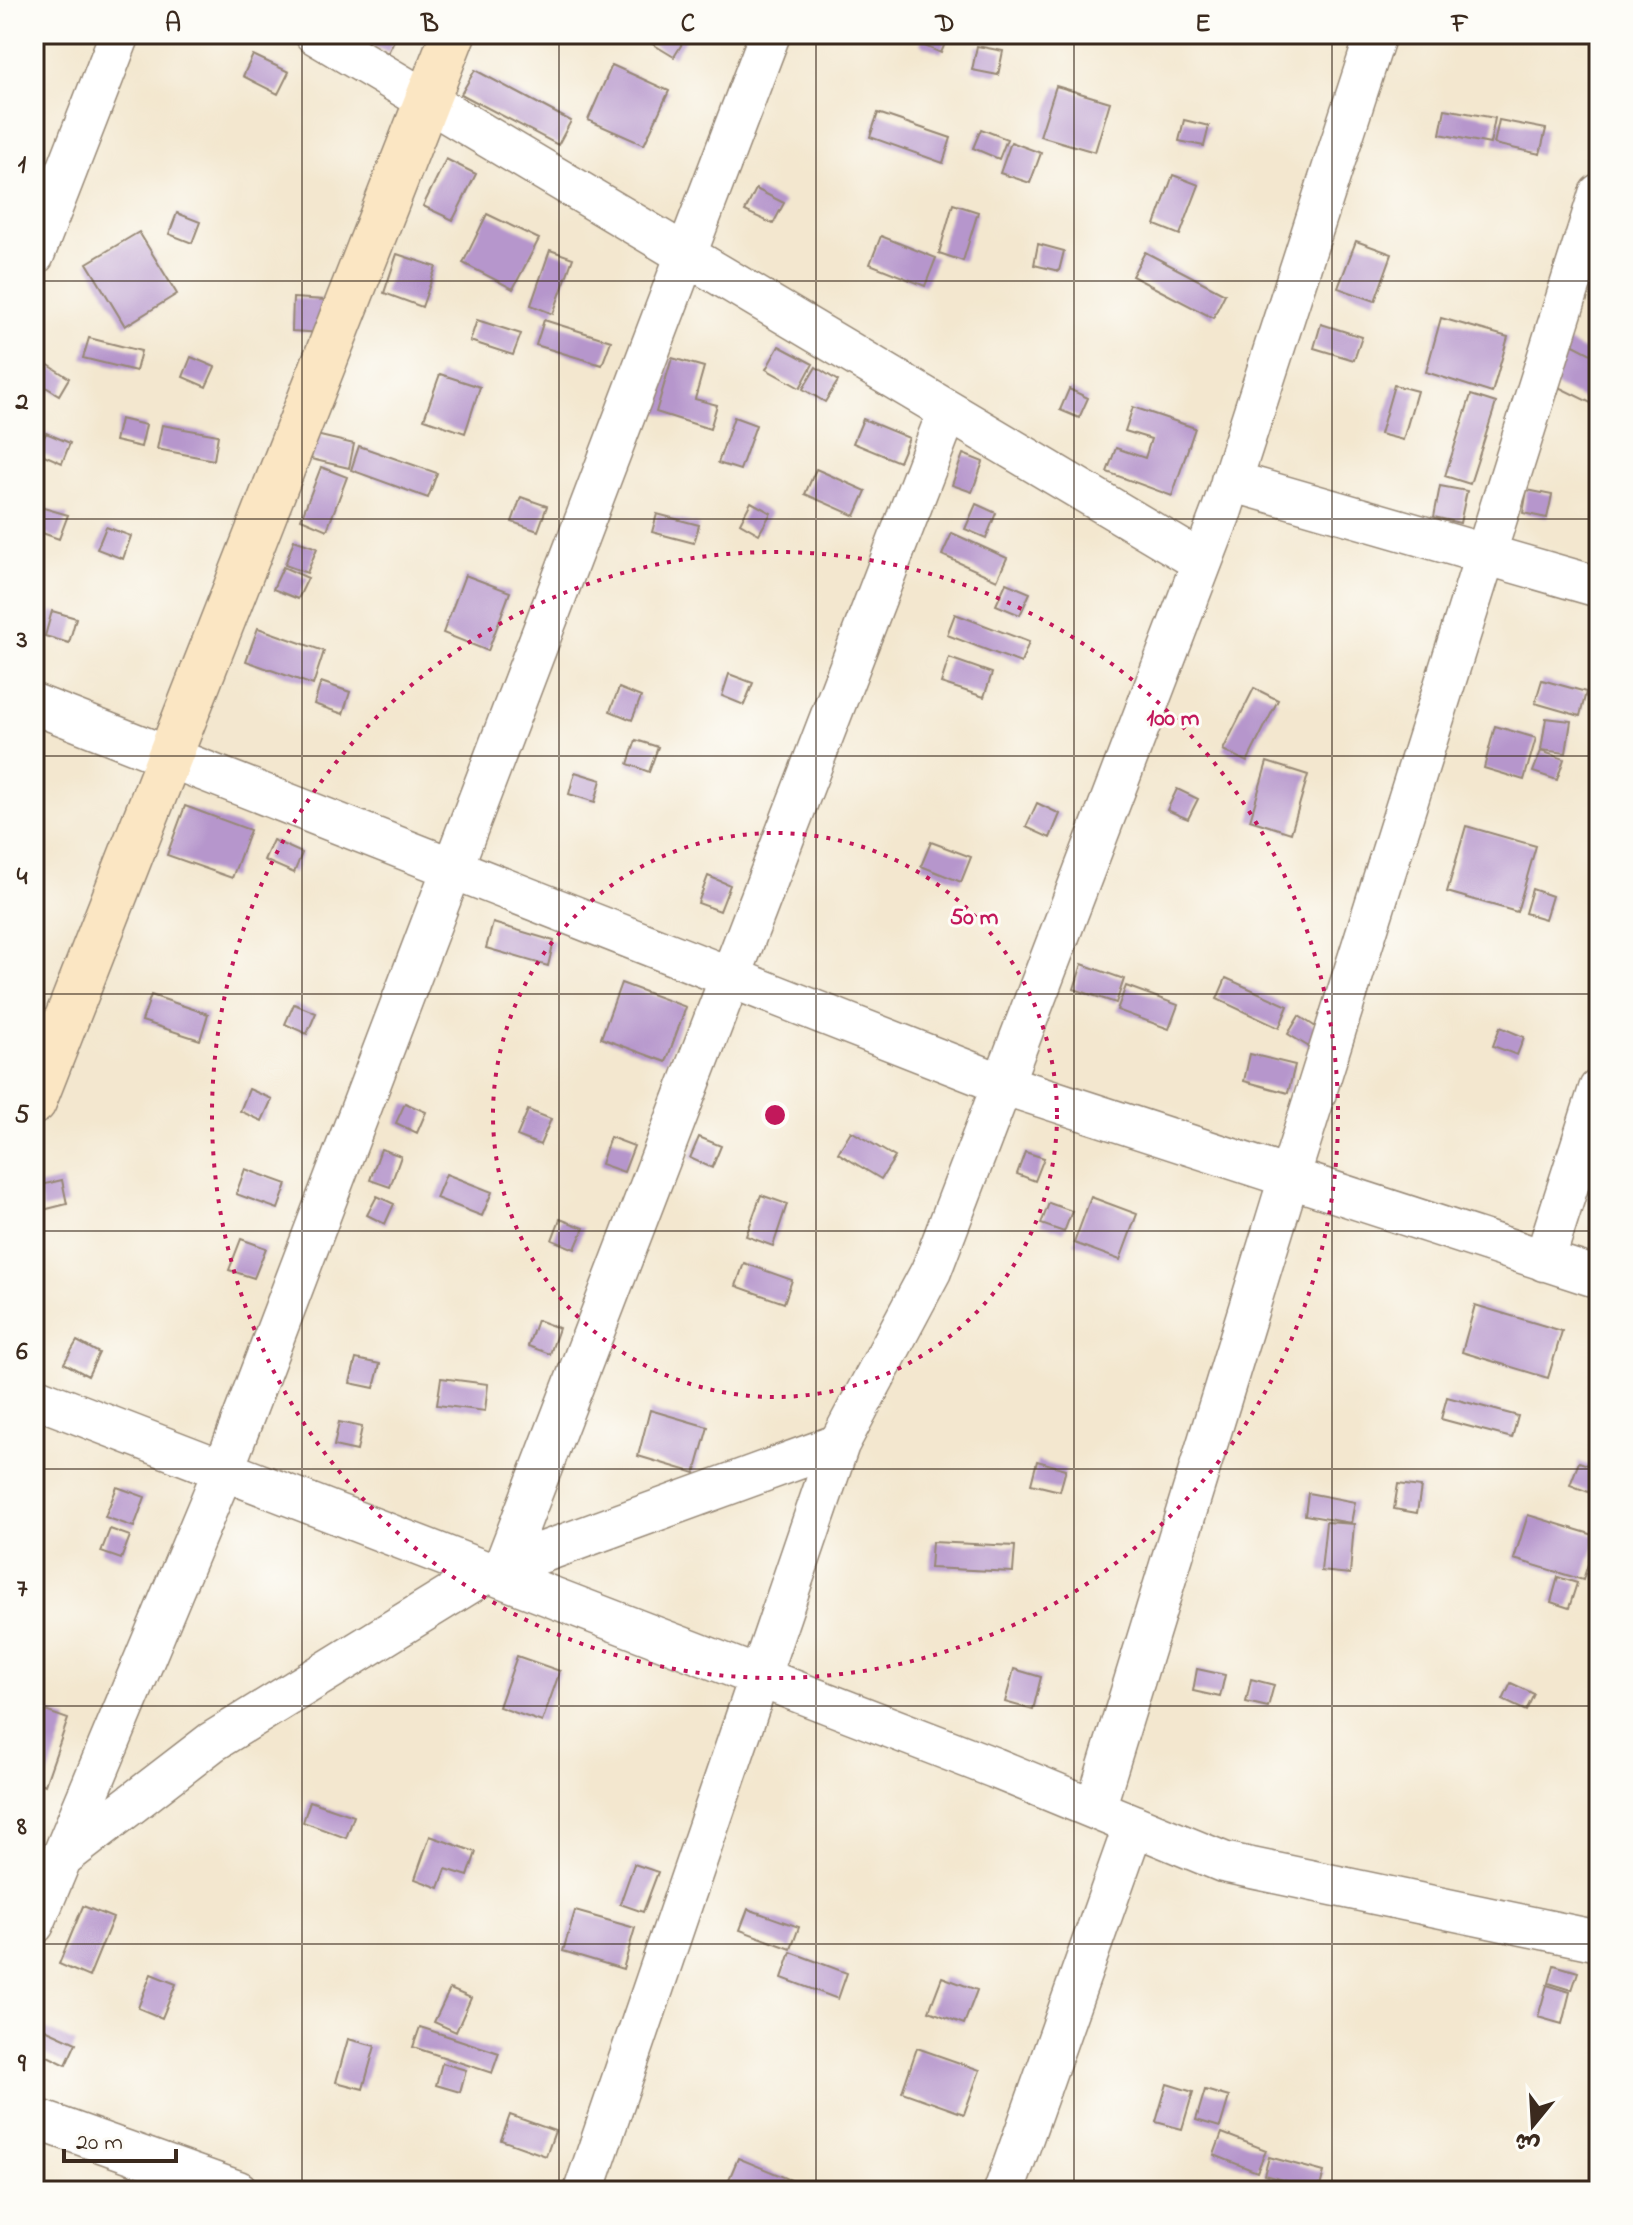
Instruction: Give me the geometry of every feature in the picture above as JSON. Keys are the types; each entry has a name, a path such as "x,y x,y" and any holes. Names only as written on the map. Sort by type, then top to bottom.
{"street":[{"path":"34,255 120,34"},
{"path":"315,34 1202,562"},
{"path":"34,1102 453,34"},
{"path":"34,1924 48,1868 223,1471 770,34"},
{"path":"584,2191 839,1444 931,1271 1202,562 1376,34"},
{"path":"1095,1809 1289,1178 1599,194"},
{"path":"495,1569 948,411"},
{"path":"1231,481 1599,587"},
{"path":"34,704 1002,1084 1599,1278"},
{"path":"1544,1261 1599,1089"},
{"path":"34,1397 223,1471 495,1569 759,1678 1223,1862 1599,1941"},
{"path":"48,1868 212,1742 495,1569 839,1444"},
{"path":"1004,2191 1134,1825"},
{"path":"34,2118 237,2191"}],"building":[{"path":"366,34 397,34 388,53 363,41"},
{"path":"636,34 688,34 674,57"},
{"path":"924,34 949,34 941,53 920,44"},
{"path":"1243,34 1269,34 1266,43"},
{"path":"977,46 1003,51 998,75 972,70"},
{"path":"253,55 289,72 278,94 243,76"},
{"path":"612,65 669,91 644,145 588,120"},
{"path":"475,70 571,121 558,145 461,94"},
{"path":"1056,86 1110,102 1095,152 1040,136"},
{"path":"34,104 44,108 34,131"},
{"path":"1445,109 1495,118 1490,144 1440,134"},
{"path":"878,113 951,138 943,163 870,137"},
{"path":"1184,120 1209,126 1204,146 1179,141"},
{"path":"1499,120 1546,129 1540,154 1494,144"},
{"path":"981,129 1007,139 999,159 973,148"},
{"path":"1011,142 1041,153 1030,183 1000,173"},
{"path":"446,159 476,174 453,220 423,206"},
{"path":"1173,175 1199,185 1180,235 1155,225"},
{"path":"756,189 784,203 773,224 745,211"},
{"path":"953,204 978,212 963,261 939,253"},
{"path":"177,213 200,222 192,243 169,234"},
{"path":"487,214 539,239 513,289 463,263"},
{"path":"139,232 177,294 125,326 87,263"},
{"path":"881,236 936,258 925,286 870,264"},
{"path":"1356,241 1392,254 1375,301 1338,288"},
{"path":"1038,244 1064,251 1059,271 1034,265"},
{"path":"550,250 573,258 553,314 531,305"},
{"path":"1145,252 1225,294 1213,318 1132,276"},
{"path":"397,254 436,267 422,307 384,293"},
{"path":"293,298 325,300 323,333 292,331"},
{"path":"1441,318 1508,337 1492,393 1426,372"},
{"path":"477,320 521,334 513,355 470,341"},
{"path":"544,320 611,341 602,365 536,345"},
{"path":"1321,324 1362,337 1354,360 1314,348"},
{"path":"34,325 43,328 34,351"},
{"path":"89,338 141,351 136,371 83,358"},
{"path":"1566,341 1599,358 1599,407 1546,381"},
{"path":"779,346 813,364 800,388 766,369"},
{"path":"191,357 215,367 206,387 183,377"},
{"path":"672,358 704,367 695,399 717,405 710,429 656,412"},
{"path":"39,359 69,378 59,395 34,380 34,367"},
{"path":"816,367 838,381 825,402 803,389"},
{"path":"440,374 480,387 465,433 424,419"},
{"path":"1394,385 1417,391 1403,440 1380,434"},
{"path":"1069,389 1088,398 1079,418 1060,410"},
{"path":"1471,395 1496,403 1470,484 1445,476"},
{"path":"1133,407 1195,428 1172,496 1107,472 1116,448 1145,458 1151,439 1125,431"},
{"path":"734,417 756,425 740,470 718,463"},
{"path":"120,419 146,425 141,447 115,441"},
{"path":"863,419 909,438 899,462 853,443"},
{"path":"162,425 218,435 214,460 157,449"},
{"path":"46,433 70,443 62,463 37,452"},
{"path":"316,435 354,444 349,468 311,459"},
{"path":"359,446 437,473 428,498 351,470"},
{"path":"963,454 983,462 972,492 952,485"},
{"path":"321,467 347,477 327,530 301,519"},
{"path":"816,469 866,491 855,516 805,494"},
{"path":"1440,486 1467,491 1460,523 1434,517"},
{"path":"1527,490 1552,495 1547,518 1523,513"},
{"path":"521,497 547,506 538,531 512,522"},
{"path":"751,502 771,513 759,534 740,523"},
{"path":"976,504 996,513 986,538 965,529"},
{"path":"40,507 68,515 59,539 34,530"},
{"path":"657,514 699,525 694,543 652,532"},
{"path":"106,527 131,536 123,559 97,549"},
{"path":"952,533 1007,558 997,580 942,555"},
{"path":"294,540 317,548 307,573 285,565"},
{"path":"283,567 308,578 298,599 273,589"},
{"path":"465,575 510,592 488,651 443,633"},
{"path":"1006,583 1030,593 1020,615 996,605"},
{"path":"52,611 76,618 69,643 45,636"},
{"path":"955,614 1029,642 1021,663 947,635"},
{"path":"258,628 324,651 313,685 246,661"},
{"path":"949,658 992,673 984,697 941,683"},
{"path":"729,674 753,683 744,705 722,696"},
{"path":"1542,680 1586,692 1580,716 1535,703"},
{"path":"321,682 350,692 343,714 314,704"},
{"path":"619,688 641,697 632,720 610,711"},
{"path":"1254,688 1278,700 1247,762 1223,750"},
{"path":"1546,718 1571,721 1566,753 1541,750"},
{"path":"1495,726 1536,738 1524,780 1484,768"},
{"path":"636,740 658,747 649,772 628,764"},
{"path":"1541,751 1564,759 1557,780 1533,772"},
{"path":"1267,762 1308,775 1291,833 1250,820"},
{"path":"575,772 601,780 595,802 569,794"},
{"path":"1177,789 1198,799 1188,819 1167,810"},
{"path":"1037,803 1060,814 1050,838 1026,827"},
{"path":"185,806 250,830 232,878 167,855"},
{"path":"1466,826 1536,846 1517,912 1447,892"},
{"path":"273,840 302,853 294,873 264,860"},
{"path":"931,842 971,857 961,882 921,866"},
{"path":"708,876 730,885 720,911 698,903"},
{"path":"1532,889 1552,896 1545,919 1525,913"},
{"path":"493,923 554,941 548,966 486,948"},
{"path":"1082,964 1124,979 1116,1003 1074,989"},
{"path":"1226,978 1288,1006 1279,1028 1217,999"},
{"path":"621,983 686,1007 666,1062 601,1038"},
{"path":"1126,986 1178,1005 1169,1029 1117,1010"},
{"path":"151,995 208,1014 200,1040 142,1021"},
{"path":"294,1004 316,1013 307,1034 285,1024"},
{"path":"1299,1016 1325,1033 1314,1050 1288,1034"},
{"path":"1500,1027 1524,1037 1517,1055 1493,1046"},
{"path":"1250,1054 1295,1065 1288,1093 1244,1081"},
{"path":"249,1089 272,1099 262,1121 240,1111"},
{"path":"405,1103 426,1112 417,1133 396,1123"},
{"path":"528,1110 551,1119 540,1145 517,1136"},
{"path":"851,1131 895,1157 881,1179 838,1153"},
{"path":"610,1137 634,1146 624,1172 601,1164"},
{"path":"699,1137 721,1146 712,1168 690,1158"},
{"path":"381,1149 401,1156 390,1187 370,1180"},
{"path":"1025,1152 1044,1158 1035,1181 1017,1174"},
{"path":"245,1169 287,1184 278,1209 236,1194"},
{"path":"446,1174 492,1192 482,1216 436,1198"},
{"path":"62,1180 67,1204 43,1210 37,1186"},
{"path":"761,1195 787,1204 773,1246 746,1236"},
{"path":"377,1196 394,1204 385,1224 367,1215"},
{"path":"1091,1197 1137,1214 1120,1260 1074,1243"},
{"path":"1049,1203 1072,1211 1064,1232 1041,1224"},
{"path":"560,1219 584,1228 575,1249 552,1240"},
{"path":"241,1239 266,1248 254,1278 229,1270"},
{"path":"744,1263 792,1280 784,1303 736,1286"},
{"path":"1475,1305 1562,1331 1548,1378 1462,1352"},
{"path":"537,1320 559,1328 550,1354 528,1346"},
{"path":"77,1341 99,1353 88,1376 64,1363"},
{"path":"356,1359 380,1364 374,1388 350,1383"},
{"path":"441,1378 488,1384 485,1411 437,1405"},
{"path":"1447,1397 1518,1416 1512,1438 1441,1419"},
{"path":"650,1410 708,1427 695,1473 638,1456"},
{"path":"339,1422 362,1427 357,1451 334,1446"},
{"path":"1037,1461 1066,1469 1060,1491 1031,1484"},
{"path":"1579,1462 1599,1469 1599,1496 1570,1485"},
{"path":"1398,1484 1421,1487 1417,1513 1394,1509"},
{"path":"117,1487 145,1497 134,1527 105,1517"},
{"path":"1308,1493 1355,1502 1351,1523 1305,1515"},
{"path":"1528,1515 1597,1536 1583,1580 1514,1559"},
{"path":"1326,1522 1354,1524 1350,1574 1321,1571"},
{"path":"110,1529 130,1536 121,1559 101,1552"},
{"path":"932,1542 1015,1546 1013,1572 930,1568"},
{"path":"1558,1577 1577,1583 1569,1608 1551,1602"},
{"path":"517,1656 560,1671 542,1722 499,1707"},
{"path":"1014,1669 1041,1677 1033,1710 1005,1702"},
{"path":"1197,1669 1225,1675 1220,1697 1193,1691"},
{"path":"1251,1679 1274,1685 1268,1707 1246,1702"},
{"path":"1511,1683 1534,1694 1526,1711 1503,1700"},
{"path":"34,1707 68,1719 45,1785 34,1781"},
{"path":"310,1801 354,1816 346,1838 303,1822"},
{"path":"430,1836 476,1852 468,1876 446,1869 439,1888 415,1879"},
{"path":"634,1864 658,1872 643,1912 620,1904"},
{"path":"83,1906 113,1918 89,1977 59,1964"},
{"path":"748,1909 799,1927 791,1949 740,1930"},
{"path":"575,1911 635,1928 623,1969 563,1951"},
{"path":"791,1952 847,1973 838,1999 782,1978"},
{"path":"1554,1965 1578,1972 1572,1990 1549,1983"},
{"path":"151,1974 176,1984 162,2018 138,2008"},
{"path":"942,1977 977,1990 964,2024 929,2011"},
{"path":"1547,1985 1570,1992 1562,2024 1538,2017"},
{"path":"450,1989 471,1998 456,2032 434,2022"},
{"path":"420,2027 499,2053 492,2073 413,2047"},
{"path":"45,2029 76,2043 66,2065 35,2050"},
{"path":"348,2039 375,2046 363,2089 336,2082"},
{"path":"917,2048 980,2070 964,2114 902,2092"},
{"path":"442,2063 466,2070 460,2092 436,2085"},
{"path":"1167,2084 1193,2092 1182,2129 1156,2122"},
{"path":"1205,2090 1229,2097 1220,2127 1196,2120"},
{"path":"510,2115 555,2131 546,2156 501,2140"},
{"path":"1222,2133 1266,2150 1257,2172 1214,2155"},
{"path":"1269,2157 1324,2172 1319,2190 1264,2175"},
{"path":"738,2158 791,2180 786,2191 724,2191"}]}
